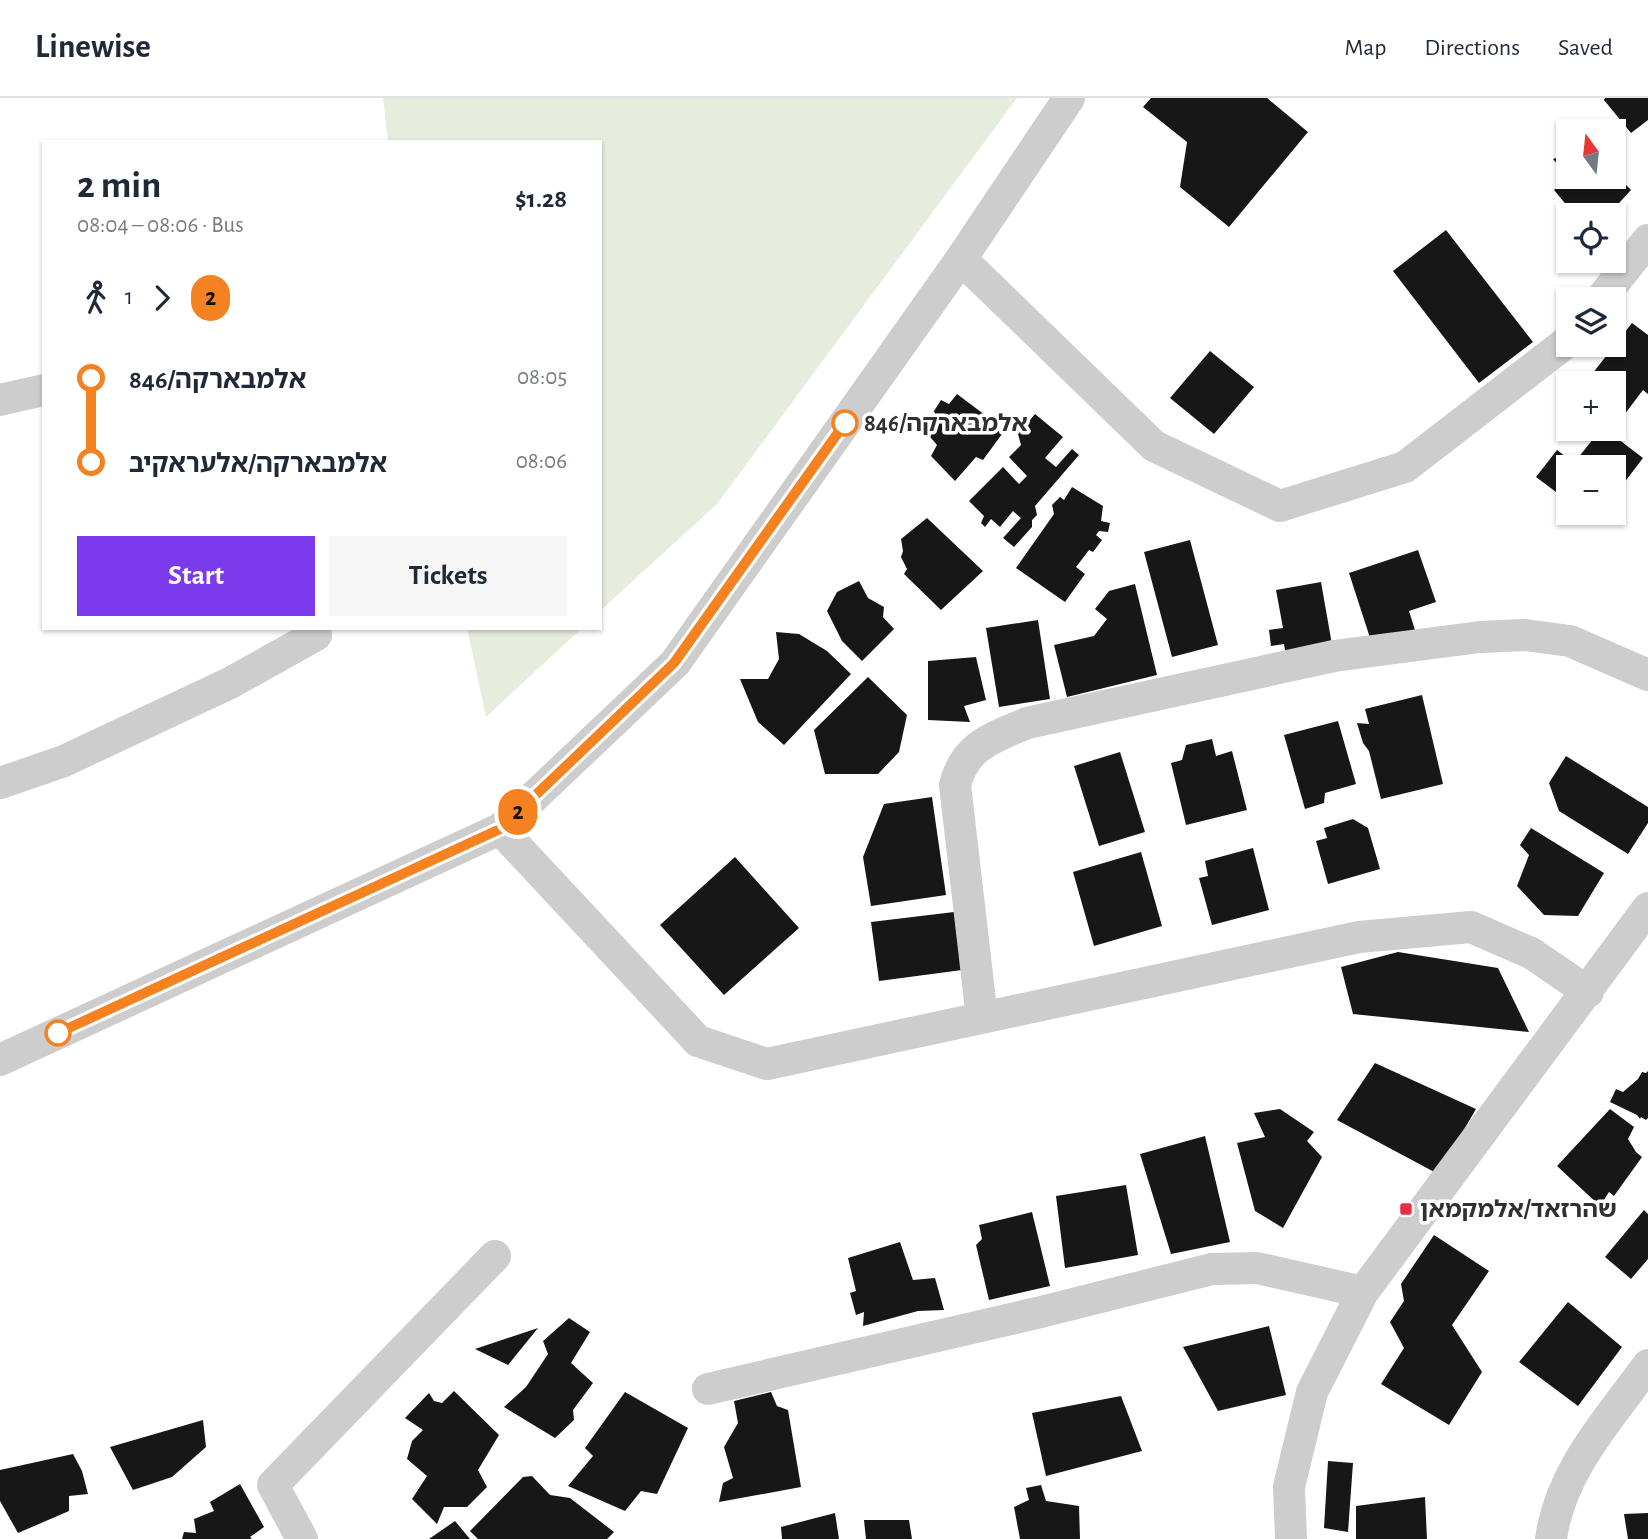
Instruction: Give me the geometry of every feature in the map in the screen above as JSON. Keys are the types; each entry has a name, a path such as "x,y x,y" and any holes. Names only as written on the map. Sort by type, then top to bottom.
{"street":[{"path":"0,1060 500,829 674,663 961,259 1069,98"},
{"path":"1611,287 1648,240"},
{"path":"961,259 1154,446 1280,506 1405,467 1556,350"},
{"path":"0,400 42,390"},
{"path":"0,783 64,761 230,683 316,635"},
{"path":"982,1018 955,785 959,767 971,752 993,738 1027,723 1334,656 1480,637 1525,635 1570,641 1648,675"},
{"path":"500,829 698,1041 766,1065 1359,937 1471,928 1531,953 1588,992"},
{"path":"1291,1539 1289,1487 1312,1392 1363,1292 1648,908"},
{"path":"302,1539 273,1485 495,1256"},
{"path":"708,1390 1212,1269 1257,1268 1363,1292"},
{"path":"1551,1539 1564,1487 1580,1459 1648,1365"}],"green space":[{"path":"383,98 1017,98 717,504 602,609 602,140 388,140"},
{"path":"467,630 580,630 486,717"}],"building":[{"path":"1151,98 1267,98 1308,132 1229,227 1180,187 1187,142 1143,107"},
{"path":"1648,98 1648,120 1631,133 1626,127 1626,119 1620,119 1604,100"},
{"path":"1626,185 1631,190 1619,203 1565,203 1554,190 1626,189"},
{"path":"1446,230 1533,342 1479,383 1393,271"},
{"path":"1632,323 1648,335 1648,394 1643,390 1626,412 1626,371 1594,371 1605,357 1626,357 1626,331"},
{"path":"1210,351 1254,387 1214,434 1170,398"},
{"path":"957,394 1005,430 983,460 976,457 955,481 931,456 937,445 925,431 937,421 934,411 941,400 949,404"},
{"path":"1035,414 1063,437 1045,458 1056,467 1072,449 1079,455 1035,506 1037,515 1032,520 1032,527 1014,547 1003,538 1021,518 1013,511 1000,527 991,519 985,527 981,523 984,516 969,501 1003,467 1019,484 1027,476 1009,457 1021,445 1018,434"},
{"path":"1591,441 1621,441 1643,458 1626,480 1626,455 1580,455"},
{"path":"1557,450 1564,455 1556,455 1556,492 1536,477"},
{"path":"1072,487 1103,506 1101,521 1110,523 1108,532 1099,531 1096,535 1102,540 1093,552 1089,550 1076,567 1085,574 1065,602 1016,568 1054,514 1052,505 1060,497 1064,500"},
{"path":"927,518 983,571 941,610 904,574 907,569 901,557 901,539"},
{"path":"1190,540 1218,645 1172,657 1144,552"},
{"path":"1418,550 1436,602 1409,611 1415,630 1372,644 1349,573"},
{"path":"859,581 868,598 884,607 883,617 894,629 862,661 842,641 827,611 837,592"},
{"path":"1321,582 1334,656 1287,663 1284,644 1271,646 1269,630 1283,628 1276,590"},
{"path":"1135,584 1157,675 1067,697 1054,645 1094,636 1107,619 1095,609 1109,591"},
{"path":"1038,620 1050,699 999,707 986,628"},
{"path":"776,632 799,634 827,651 851,674 784,745 758,722 740,679 768,679 779,659"},
{"path":"976,657 986,700 964,706 970,722 928,720 928,661"},
{"path":"868,677 907,715 899,752 878,774 825,774 814,730"},
{"path":"1422,695 1443,784 1381,799 1369,751 1363,743 1357,723 1369,724 1365,709"},
{"path":"1338,721 1356,784 1325,793 1324,803 1305,809 1284,735"},
{"path":"1212,739 1216,756 1232,751 1247,810 1186,825 1171,763 1182,760 1186,745"},
{"path":"1120,752 1145,832 1099,846 1074,766"},
{"path":"1566,756 1648,807 1648,823 1628,854 1559,811 1549,783"},
{"path":"932,797 946,895 871,906 863,857 884,804"},
{"path":"1353,819 1368,828 1380,869 1328,884 1316,841 1327,838 1324,828"},
{"path":"1531,828 1604,873 1578,916 1544,915 1517,886 1529,855 1520,845"},
{"path":"1253,848 1269,910 1212,925 1199,878 1208,876 1205,861"},
{"path":"1141,852 1162,926 1094,946 1073,872"},
{"path":"735,857 799,928 724,995 660,925"},
{"path":"954,912 962,970 879,981 871,922"},
{"path":"1398,952 1498,968 1529,1032 1353,1014 1341,967"},
{"path":"1375,1063 1476,1109 1438,1174 1337,1120"},
{"path":"1648,1071 1646,1120 1610,1102 1616,1089 1623,1092 1642,1072"},
{"path":"1280,1109 1314,1132 1307,1141 1322,1157 1283,1228 1255,1211 1237,1143 1265,1137 1254,1113"},
{"path":"1610,1109 1634,1127 1628,1139 1642,1157 1614,1196 1609,1192 1600,1206 1557,1166"},
{"path":"1205,1136 1230,1242 1171,1254 1140,1154"},
{"path":"1126,1185 1138,1255 1065,1268 1056,1196"},
{"path":"1644,1210 1648,1214 1648,1259 1631,1279 1605,1257"},
{"path":"1032,1212 1050,1286 989,1300 976,1245 982,1239 979,1225"},
{"path":"1434,1235 1489,1271 1452,1325 1482,1372 1449,1425 1381,1384 1404,1348 1390,1322 1404,1301 1401,1284"},
{"path":"900,1242 913,1280 935,1278 944,1310 918,1311 863,1326 864,1312 856,1315 850,1293 856,1291 848,1258"},
{"path":"1568,1302 1622,1347 1578,1406 1519,1362"},
{"path":"569,1318 590,1332 571,1363 593,1383 573,1410 574,1420 555,1438 504,1407 526,1387 548,1354 543,1341"},
{"path":"1269,1326 1286,1395 1218,1411 1183,1347"},
{"path":"538,1328 508,1365 475,1349"},
{"path":"454,1391 499,1435 478,1470 487,1487 467,1507 444,1507 437,1524 412,1499 427,1476 407,1459 412,1441 423,1430 405,1418 429,1393 434,1401 442,1403"},
{"path":"625,1392 688,1428 657,1494 641,1491 625,1511 568,1486 593,1456 585,1448"},
{"path":"771,1392 777,1406 788,1410 801,1487 719,1502 723,1483 733,1478 724,1447 738,1423 734,1401"},
{"path":"1121,1396 1142,1451 1046,1476 1032,1413"},
{"path":"203,1420 206,1447 172,1477 133,1490 110,1447"},
{"path":"73,1454 82,1471 88,1494 69,1496 69,1511 18,1533 0,1501 0,1470"},
{"path":"1328,1461 1353,1463 1348,1532 1324,1528"},
{"path":"532,1476 550,1495 570,1498 614,1532 607,1539 478,1539 470,1531 523,1477"},
{"path":"240,1484 264,1527 250,1537 252,1539 182,1539 184,1532 196,1533 194,1519 214,1511 210,1502"},
{"path":"1041,1485 1046,1501 1079,1506 1080,1539 1020,1539 1014,1507 1029,1500 1026,1488"},
{"path":"1425,1497 1427,1539 1356,1539 1356,1506"},
{"path":"835,1513 839,1539 782,1539 781,1527"},
{"path":"1648,1513 1648,1539 1628,1539 1624,1514"},
{"path":"864,1520 909,1520 912,1539 866,1539"},
{"path":"455,1521 470,1539 429,1539"}],"bus line":[{"name":"2","path":"58,1033 500,829 674,663 845,423"}],"place":[{"name":"אלמבארקה/846","path":"845,423"},
{"name":"שהרזאד/אלמקמאן","path":"1406,1209"}]}
